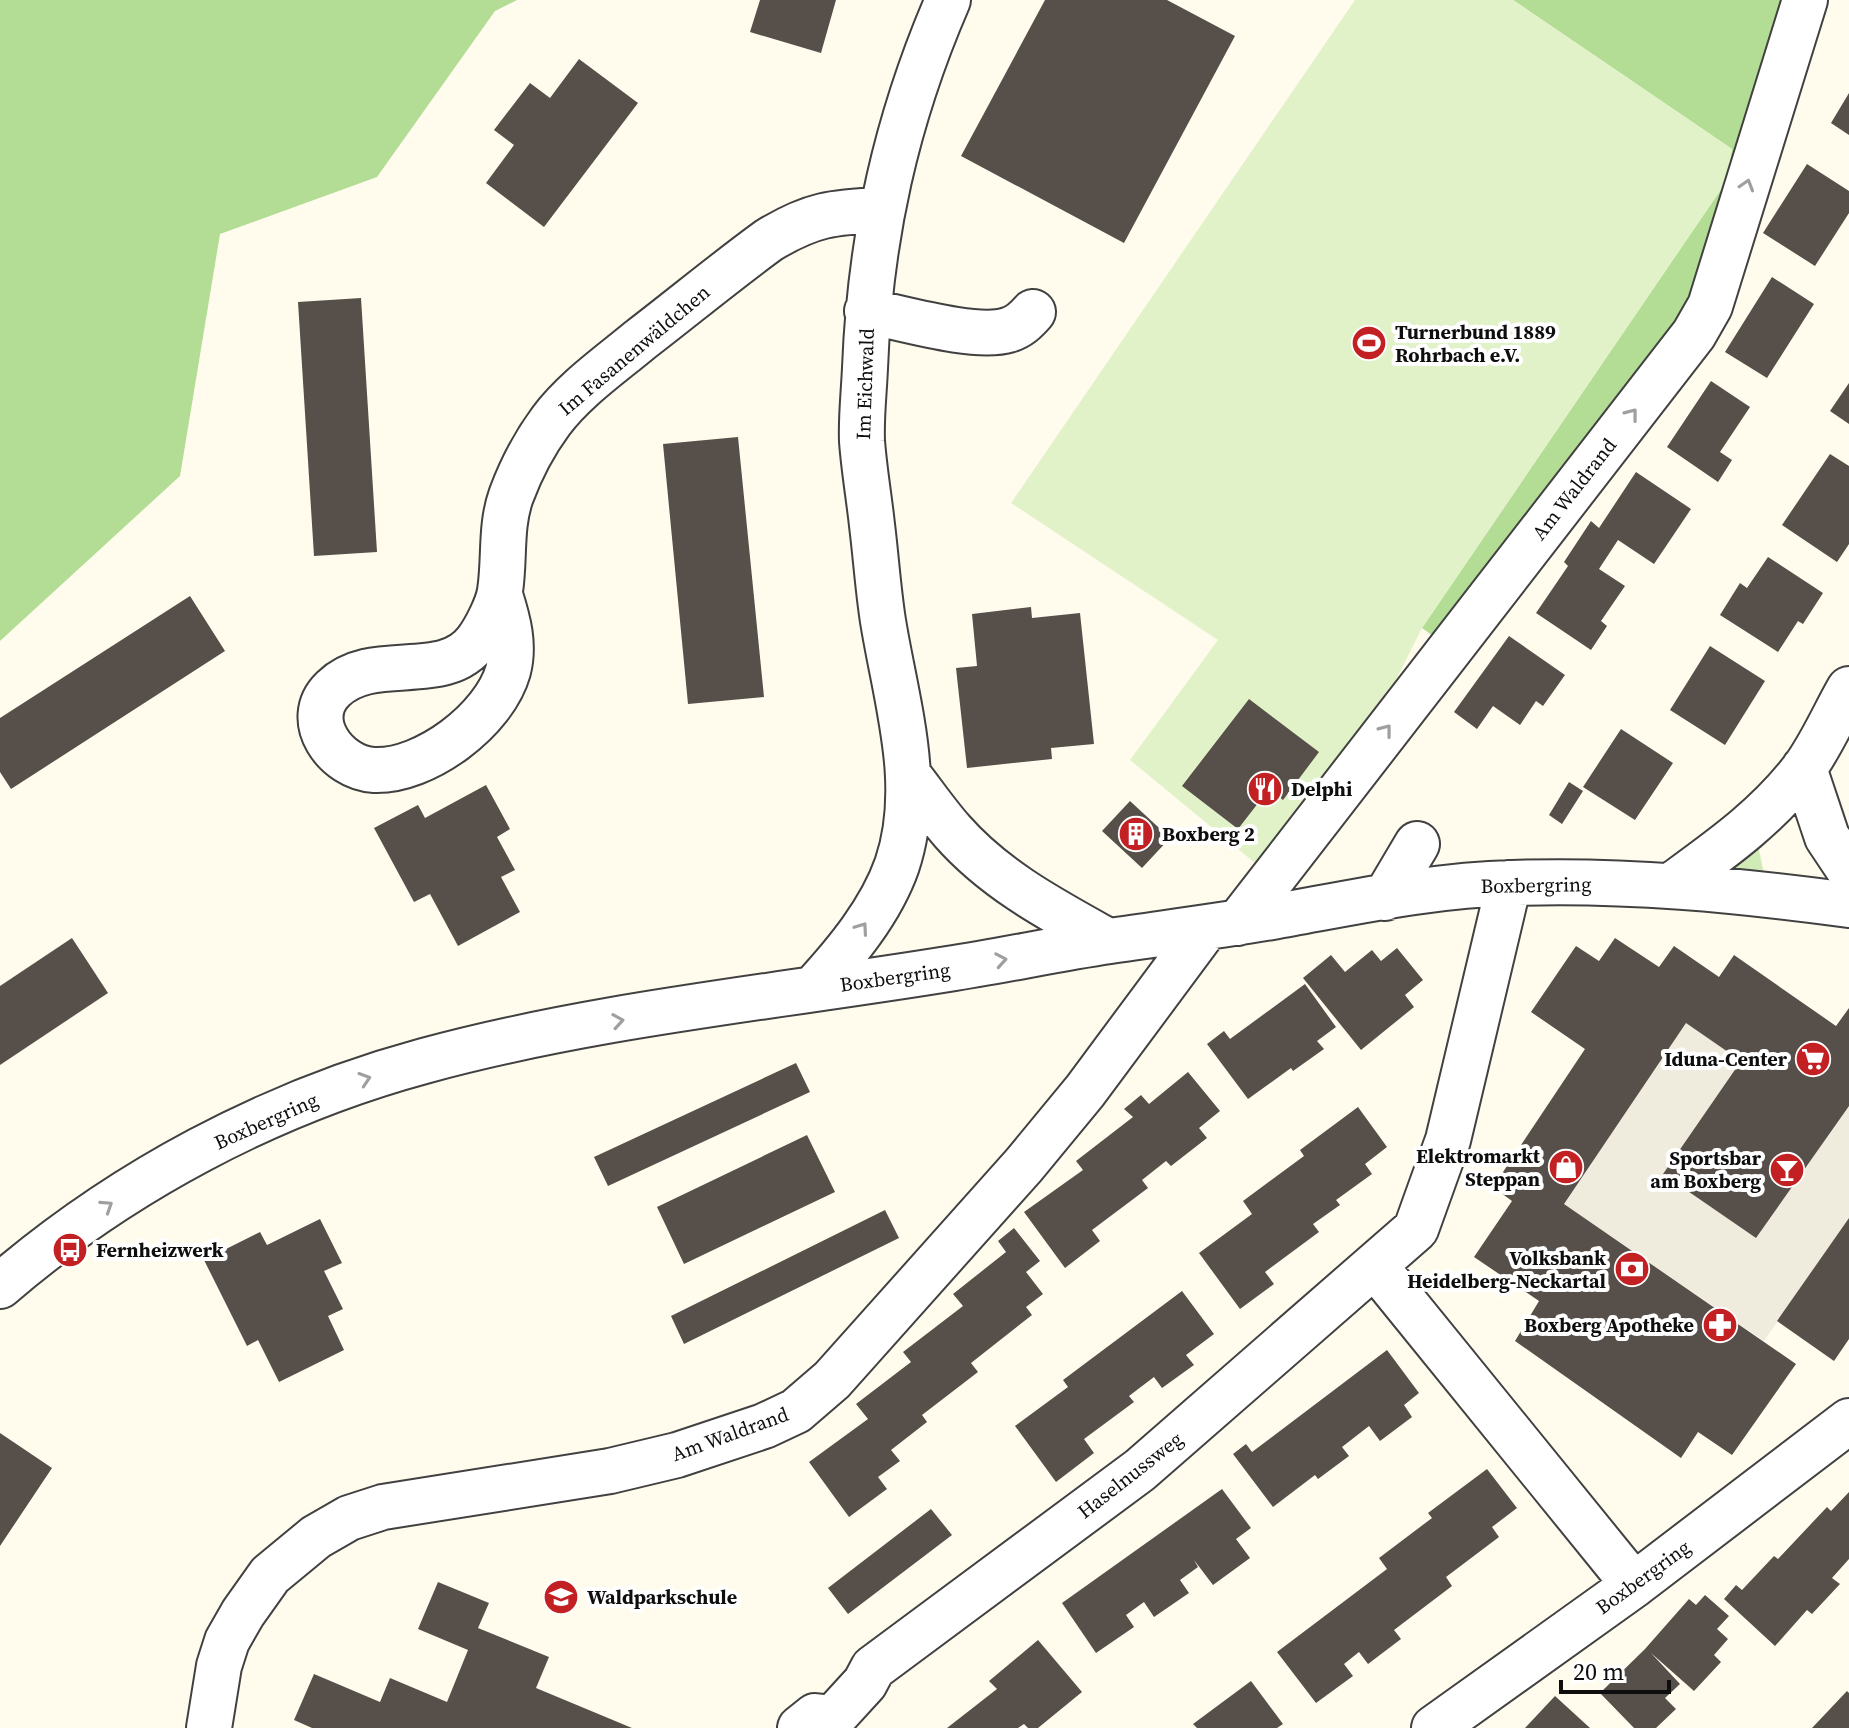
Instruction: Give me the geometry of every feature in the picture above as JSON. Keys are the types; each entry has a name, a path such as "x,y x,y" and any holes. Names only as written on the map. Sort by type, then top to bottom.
{"street":[{"name":"Im Eichwald","path":"813,989 841,958 885,892 897,865 905,833 910,777 883,617 862,439 867,311 882,210 897,142 914,83 948,0"},
{"name":"Am Waldrand","path":"209,1728 219,1666 227,1641 243,1613 270,1575 316,1537 349,1518 427,1498 610,1471 677,1455 764,1426 796,1411 832,1380 1024,1165 1222,925 1338,791 1694,334 1710,306 1805,0"},
{"name":"Im Fasanenwäldchen","path":"500,595 477,640 461,657 433,665 377,668 356,674 332,690 321,708 322,730 332,748 344,760 375,770 414,762 446,746 485,712 498,694 508,671 511,648 510,626 500,595 504,525 509,502 519,473 560,411 610,365 729,270 794,225 833,212 882,210"},
{"path":"867,311 927,310 975,332 997,333 1017,327 1033,312"},
{"path":"1672,885 1756,822 1804,768 1849,689"},
{"path":"1804,768 1827,837 1849,870"},
{"name":"Im Eichwald","path":"910,777 953,833 999,876 1108,941"},
{"path":"1385,898 1417,844"},
{"name":"Boxbergring","path":"0,1286 57,1239 177,1163 268,1117 351,1084 428,1060 591,1025 1385,898 1509,883 1672,885 1849,905"},
{"name":"Haselnussweg","path":"800,1728 815,1716 833,1718 865,1683 873,1668 1140,1470 1416,1229 1448,1140 1509,883"},
{"path":"1375,1266 1634,1585"},
{"name":"Boxbergring","path":"1434,1728 1634,1585 1849,1421"}],"green space":[{"path":"0,0 517,0 495,11 377,177 220,234 180,476 0,641"},
{"name":"Turnerbund 1889 Rohrbach e.V.","path":"1355,0 1513,0 1732,149 1726,182 1422,628 1384,704 1255,863 1130,760 1218,640 1011,503"},
{"path":"1513,0 1792,0 1699,302 1443,643 1422,628 1726,182 1732,149"},
{"path":"1758,845 1764,874 1724,870"}],"shaded area":[{"path":"1686,1023 1741,1061 1663,1174 1756,1238 1849,1106 1849,1218 1764,1341 1564,1204"}],"building":[{"path":"760,0 836,0 821,53 750,32"},
{"path":"1045,0 1167,0 1235,36 1124,243 961,156"},
{"path":"579,59 638,103 544,227 486,183 514,145 494,130 530,83 550,98"},
{"path":"1849,93 1849,135 1831,123"},
{"path":"1807,164 1849,191 1849,213 1815,266 1763,233"},
{"path":"1772,277 1814,304 1767,378 1725,352"},
{"path":"361,298 377,552 314,556 298,302"},
{"path":"1711,381 1750,407 1720,452 1732,460 1718,482 1667,447"},
{"path":"1849,383 1849,424 1830,411"},
{"path":"738,437 764,697 688,704 663,444"},
{"path":"1830,454 1849,466 1849,544 1837,562 1782,525"},
{"path":"1636,472 1691,509 1654,564 1618,540 1599,569 1625,586 1601,621 1607,626 1591,650 1536,613 1568,566 1564,562 1591,521 1599,528"},
{"path":"1768,557 1823,593 1803,624 1798,621 1778,652 1720,615 1740,583 1747,588"},
{"path":"190,596 225,651 11,789 0,772 0,718"},
{"path":"1031,607 1032,618 1080,613 1094,744 1051,748 1052,759 967,768 956,668 977,666 972,614"},
{"path":"1509,636 1565,675 1543,706 1536,701 1520,725 1493,706 1477,729 1454,712"},
{"path":"1710,646 1765,681 1725,745 1670,710"},
{"path":"1249,699 1319,752 1283,800 1269,789 1238,829 1182,786"},
{"path":"1621,729 1673,763 1635,820 1583,787"},
{"path":"1569,782 1583,791 1562,824 1549,815"},
{"path":"486,785 510,829 497,837 515,870 501,877 520,912 458,946 430,894 414,902 374,828 418,805 425,818"},
{"name":"Boxberg 2","path":"1130,801 1170,838 1142,868 1102,831"},
{"path":"72,938 108,993 0,1065 0,986"},
{"path":"1615,938 1659,967 1674,946 1719,977 1734,955 1836,1026 1849,1008 1849,1106 1756,1238 1663,1174 1741,1061 1686,1023 1564,1204 1796,1364 1732,1455 1698,1432 1681,1458 1515,1341 1539,1301 1474,1257 1512,1201 1493,1187 1585,1049 1531,1012 1576,946 1599,961"},
{"path":"1397,948 1423,980 1405,995 1414,1007 1361,1050 1303,978 1331,955 1345,972 1372,950 1381,961"},
{"path":"1305,984 1336,1027 1317,1041 1324,1049 1248,1099 1207,1044 1224,1031 1230,1039"},
{"path":"796,1063 810,1092 608,1186 594,1157"},
{"path":"1188,1072 1220,1111 1199,1128 1207,1138 1171,1166 1166,1161 1142,1180 1148,1188 1092,1230 1100,1241 1065,1268 1024,1212 1083,1170 1076,1161 1133,1117 1124,1109 1141,1095 1149,1104"},
{"path":"1358,1107 1387,1147 1365,1164 1372,1174 1336,1200 1340,1205 1313,1224 1319,1232 1265,1272 1274,1284 1240,1309 1199,1253 1252,1214 1243,1201 1304,1156 1300,1150"},
{"path":"807,1135 835,1192 684,1264 657,1207"},
{"path":"885,1210 899,1238 684,1344 671,1316"},
{"path":"1849,1218 1849,1339 1834,1361 1777,1321"},
{"path":"320,1219 342,1263 324,1271 343,1309 328,1316 344,1350 279,1382 258,1340 247,1346 204,1260 260,1232 267,1245"},
{"path":"1014,1228 1040,1261 1026,1272 1043,1294 1026,1307 1032,1315 971,1363 978,1372 922,1415 927,1422 891,1450 900,1461 878,1477 887,1489 849,1517 809,1462 868,1419 856,1404 911,1362 903,1352 963,1306 953,1294 1006,1252 998,1241"},
{"path":"1182,1291 1214,1334 1186,1355 1194,1365 1162,1388 1154,1377 1129,1396 1134,1402 1084,1439 1094,1453 1056,1482 1015,1426 1068,1387 1063,1380"},
{"path":"1387,1350 1419,1393 1404,1405 1412,1417 1380,1441 1369,1426 1342,1447 1349,1456 1318,1479 1315,1475 1273,1507 1233,1454 1246,1444 1252,1452"},
{"path":"0,1433 52,1468 0,1546"},
{"path":"1487,1469 1517,1508 1492,1527 1499,1537 1446,1577 1452,1586 1394,1630 1401,1639 1368,1664 1359,1652 1344,1664 1353,1676 1316,1703 1277,1652 1387,1569 1379,1558 1432,1518 1428,1513"},
{"path":"1222,1489 1251,1528 1236,1539 1250,1558 1213,1585 1194,1560 1198,1567 1180,1580 1189,1593 1154,1617 1144,1602 1126,1615 1134,1627 1096,1653 1062,1603"},
{"path":"1849,1492 1849,1559 1832,1578 1840,1584 1812,1614 1807,1610 1775,1646 1724,1599 1736,1585 1742,1590 1774,1556 1778,1559 1827,1507 1831,1511"},
{"path":"931,1509 952,1535 848,1614 828,1588"},
{"path":"438,1582 489,1603 478,1628 549,1657 536,1688 632,1728 312,1728 294,1720 314,1674 380,1702 390,1678 447,1702 468,1650 418,1629"},
{"path":"1705,1595 1729,1616 1717,1629 1728,1639 1714,1655 1721,1662 1694,1691 1651,1653 1680,1684 1665,1698 1676,1709 1656,1728 1634,1728 1600,1693 1645,1649 1689,1599 1696,1605"},
{"path":"1038,1640 1082,1692 1038,1728 1028,1728 1024,1724 1018,1728 947,1728 997,1689 989,1681"},
{"path":"1251,1681 1283,1724 1277,1728 1197,1728 1193,1724"},
{"path":"1847,1691 1849,1728 1812,1728"},
{"path":"1555,1696 1590,1728 1525,1728"}],"place":[{"name":"Turnerbund 1889 Rohrbach e.V.","path":"1369,343"},
{"name":"Delphi","path":"1265,789"},
{"name":"Boxberg 2","path":"1136,834"},
{"name":"Iduna-Center","path":"1813,1059"},
{"name":"Elektromarkt Steppan","path":"1566,1167"},
{"name":"Sportsbar am Boxberg","path":"1787,1170"},
{"name":"Fernheizwerk","path":"70,1250"},
{"name":"Volksbank Heidelberg-Neckartal","path":"1632,1269"},
{"name":"Boxberg Apotheke","path":"1720,1325"},
{"name":"Waldparkschule","path":"561,1597"}]}
